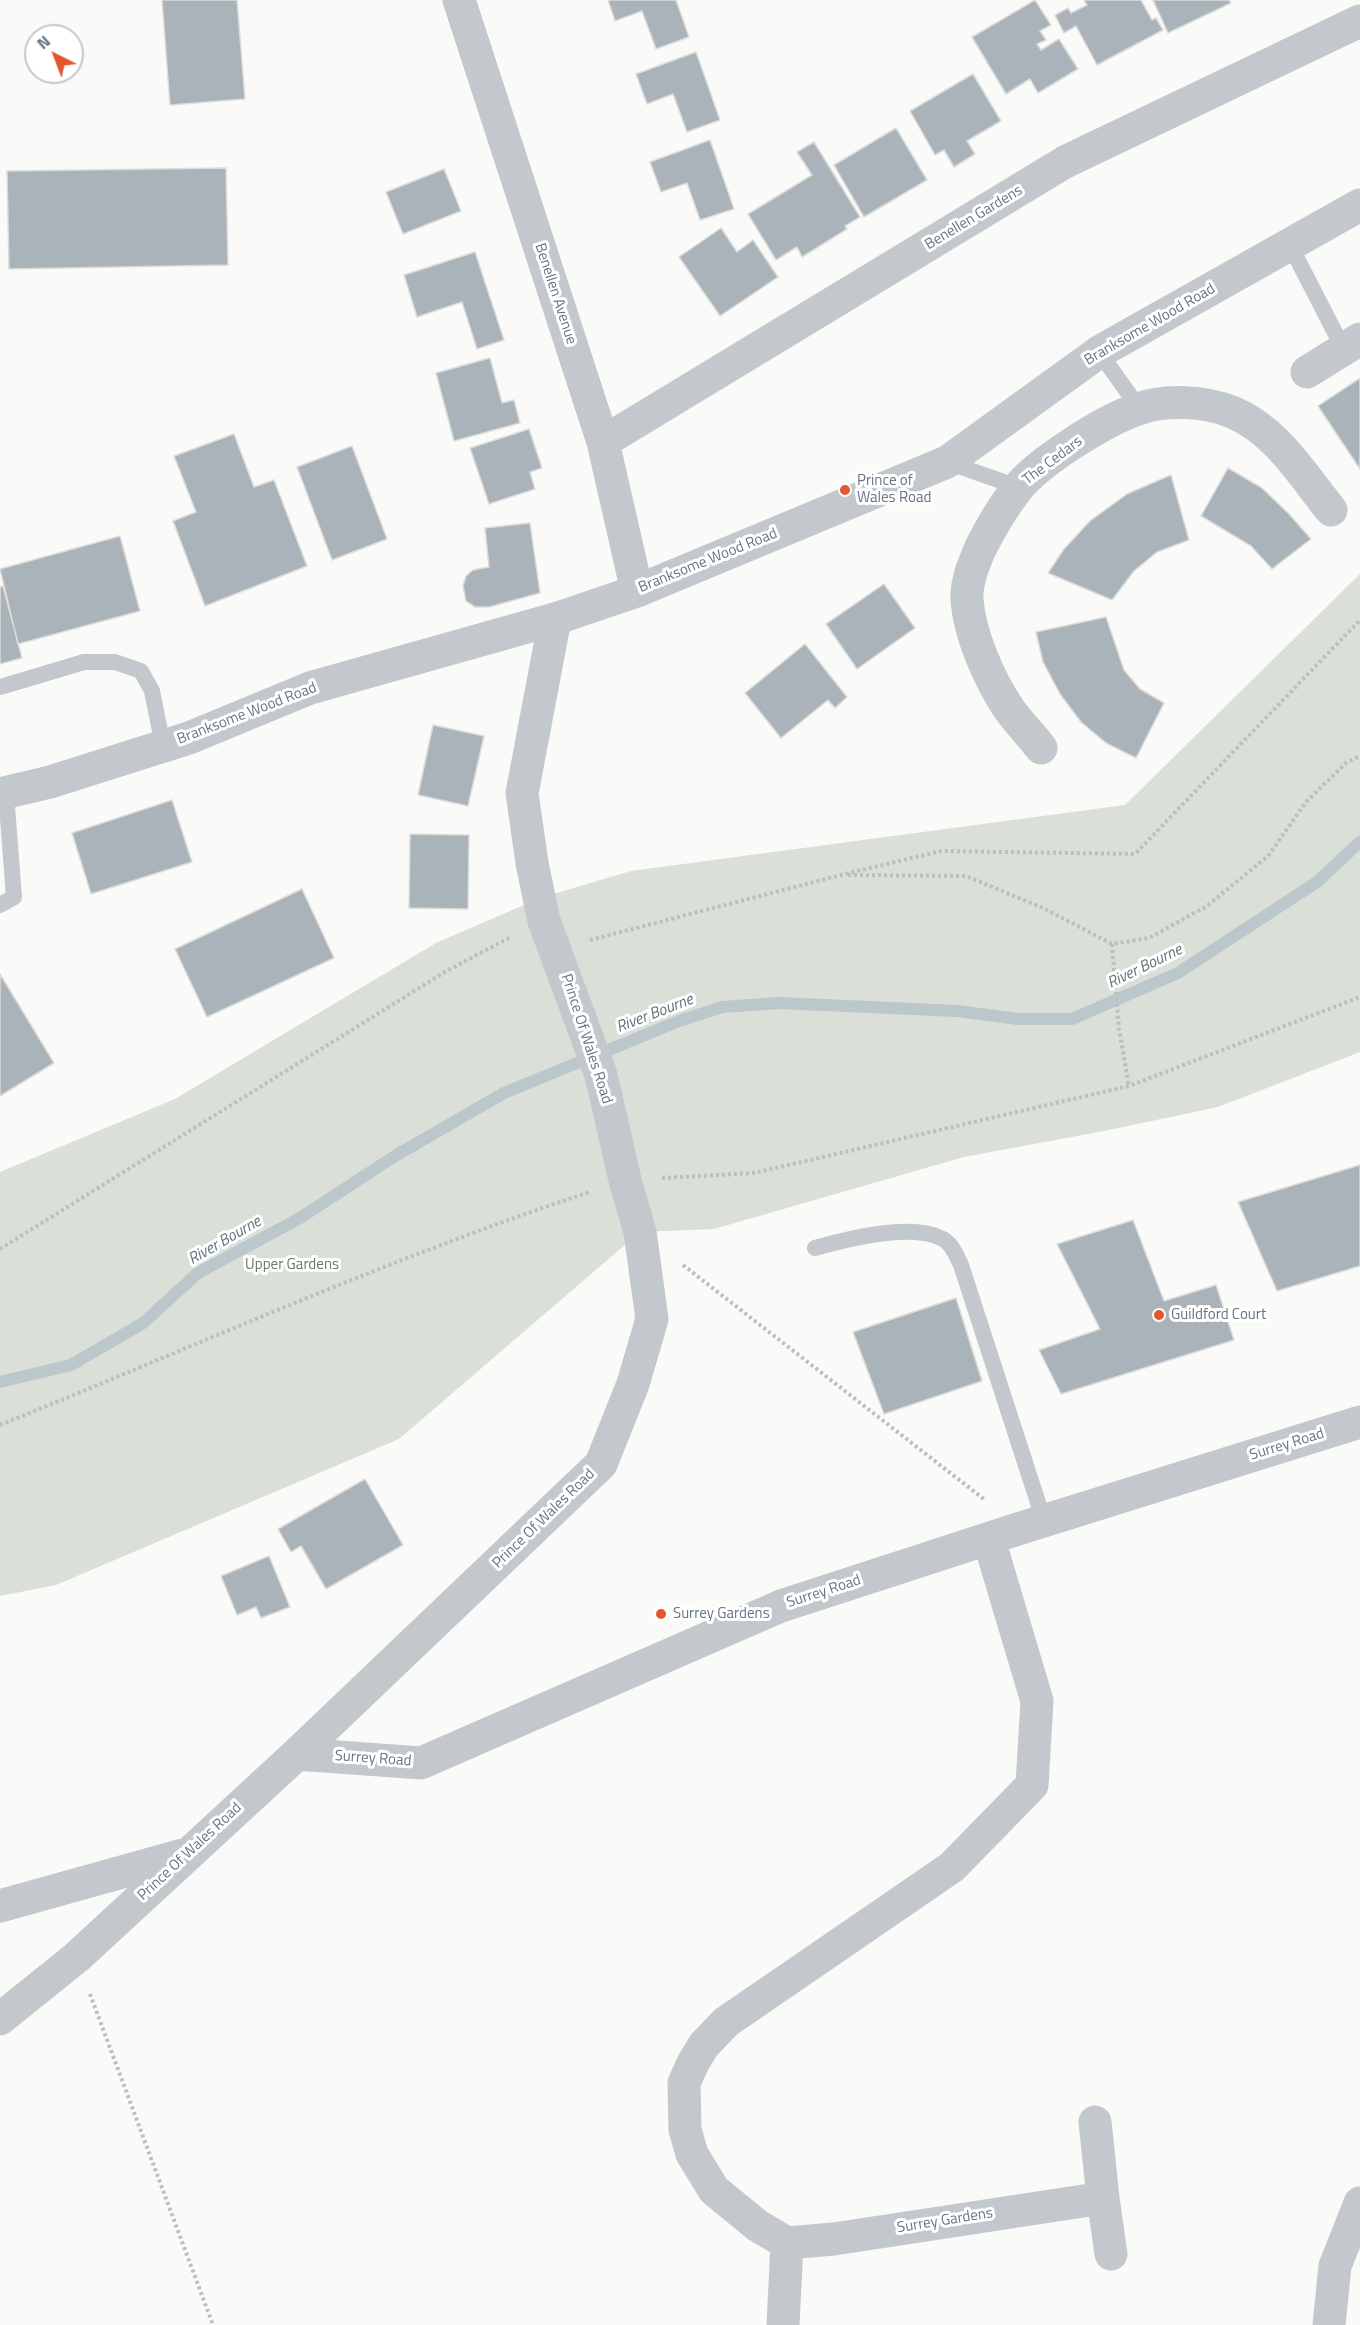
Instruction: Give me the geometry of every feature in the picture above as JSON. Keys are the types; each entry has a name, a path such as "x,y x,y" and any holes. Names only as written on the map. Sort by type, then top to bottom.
{"street":[{"name":"Benellen Avenue","path":"459,0 603,442 637,591"},
{"name":"Benellen Gardens","path":"603,442 1065,162 1360,21"},
{"name":"Branksome Wood Road","path":"3,794 50,782 189,738 310,688 555,619 637,591 947,462 1099,352 1360,205"},
{"path":"1307,372 1352,344"},
{"name":"The Cedars","path":"1041,748 1009,709 983,659 972,628 967,598 972,566 991,527 1018,488 1053,457 1098,428 1138,408 1173,403 1204,406 1230,411 1251,421 1272,437 1331,510"},
{"name":"Prince Of Wales Road","path":"0,2019 76,1958 186,1854 297,1754 601,1464 633,1384 652,1319 640,1232 601,1075 549,935 532,863 522,793 555,619"},
{"name":"Surrey Road","path":"297,1754 421,1763 781,1606 1360,1422"},
{"path":"783,2325 788,2243 758,2226 714,2190 704,2176 692,2154 685,2130 684,2084 704,2045 726,2022 952,1867 1032,1785 1037,1701 989,1540"},
{"path":"0,1906 186,1854"},
{"path":"1095,2122 1111,2254"},
{"name":"Surrey Gardens","path":"788,2243 834,2239 1103,2198"},
{"path":"1329,2325 1335,2266 1360,2203"}],"lane":[{"path":"1290,245 1352,344"},
{"path":"1099,352 1138,408"},
{"path":"947,462 1018,488"},
{"path":"0,687 84,662 115,662 141,671 152,691 163,746"},
{"path":"0,905 14,897 3,794"},
{"path":"815,1248 868,1235 920,1232 944,1239 954,1250 961,1265 1033,1525"}],"path":[{"path":"0,1249 447,970 549,935 841,875 941,851 1135,854 1360,620"},
{"path":"841,875 966,876 1044,908 1112,944 1149,938 1207,906 1268,856 1306,802 1346,763 1360,756"},
{"path":"1112,944 1119,1029 1129,1086"},
{"path":"0,1425 519,1215 626,1180 754,1173 1129,1086 1360,997"},
{"path":"640,1232 1033,1525"},
{"path":"76,1958 213,2325"}],"green space":[{"name":"Upper Gardens","path":"1360,574 1360,1052 1218,1107 964,1157 714,1229 640,1232 399,1439 56,1585 0,1596 0,1172 175,1099 436,943 540,898 631,871 1125,805"}],"building":[{"path":"162,0 237,0 245,99 170,105"},
{"path":"608,0 676,0 689,37 656,49 642,11 615,21"},
{"path":"1035,0 1051,25 1040,31 1046,40 1037,44 1041,50 1059,39 1078,69 1038,93 1030,79 1006,94 972,37"},
{"path":"1084,0 1141,0 1152,20 1156,18 1163,30 1097,65 1076,26 1064,33 1055,15 1068,8 1071,13 1087,5"},
{"path":"1153,0 1229,0 1231,3 1168,33"},
{"path":"696,52 720,120 687,132 673,94 647,104 636,74"},
{"path":"973,74 1001,121 967,141 975,154 954,167 944,150 935,155 910,111"},
{"path":"896,128 927,180 864,217 834,165"},
{"path":"710,140 734,209 700,220 687,183 661,192 650,162"},
{"path":"814,142 860,217 845,226 847,229 802,257 797,247 776,260 748,214 812,175 797,152"},
{"path":"226,168 228,265 9,269 7,171"},
{"path":"444,169 461,211 403,234 386,192"},
{"path":"721,228 737,252 753,240 778,277 720,316 679,257"},
{"path":"475,252 504,340 477,349 462,302 417,317 404,275"},
{"path":"490,358 502,403 514,400 520,423 454,441 436,373"},
{"path":"1360,378 1360,469 1318,406"},
{"path":"529,429 542,468 530,472 535,489 489,504 470,448"},
{"path":"234,434 254,487 274,480 307,566 205,606 173,521 196,512 174,456"},
{"path":"352,446 387,539 332,560 297,467"},
{"path":"1228,468 1262,488 1311,539 1272,569 1251,546 1201,516"},
{"path":"1171,475 1189,540 1157,552 1134,571 1112,600 1048,573 1064,549 1090,521 1127,494"},
{"path":"530,523 540,593 489,607 475,607 466,601 463,586 466,576 473,570 489,567 485,528"},
{"path":"120,536 140,611 18,644 0,569"},
{"path":"884,584 915,628 857,669 826,624"},
{"path":"3,586 22,658 0,664 0,587"},
{"path":"1106,617 1124,670 1140,689 1164,703 1136,758 1106,743 1081,722 1060,694 1043,662 1036,632"},
{"path":"805,644 847,697 835,708 828,700 781,738 745,693"},
{"path":"433,725 484,736 468,806 418,795"},
{"path":"172,800 192,862 91,894 72,833"},
{"path":"410,834 469,835 468,909 409,908"},
{"path":"302,889 334,958 207,1017 175,949"},
{"path":"0,974 54,1063 0,1096"},
{"path":"1360,1165 1360,1266 1277,1291 1238,1202"},
{"name":"Guildford Court","path":"1133,1220 1164,1301 1216,1285 1234,1340 1061,1394 1039,1350 1100,1329 1057,1244"},
{"path":"956,1298 982,1381 884,1414 853,1332"},
{"path":"365,1479 403,1545 326,1589 301,1546 291,1552 278,1529"},
{"path":"269,1556 290,1607 261,1618 256,1607 237,1615 221,1576"}],"waterway":[{"name":"River Bourne","path":"0,1382 71,1365 143,1323 198,1273 300,1218 395,1156 504,1093 679,1021 722,1007 779,1003 957,1011 1018,1019 1072,1019 1178,973 1317,882 1360,842"}],"place":[{"name":"Prince of Wales Road","path":"845,490"},
{"name":"Guildford Court","path":"1159,1315"},
{"name":"Surrey Gardens","path":"661,1614"}]}
